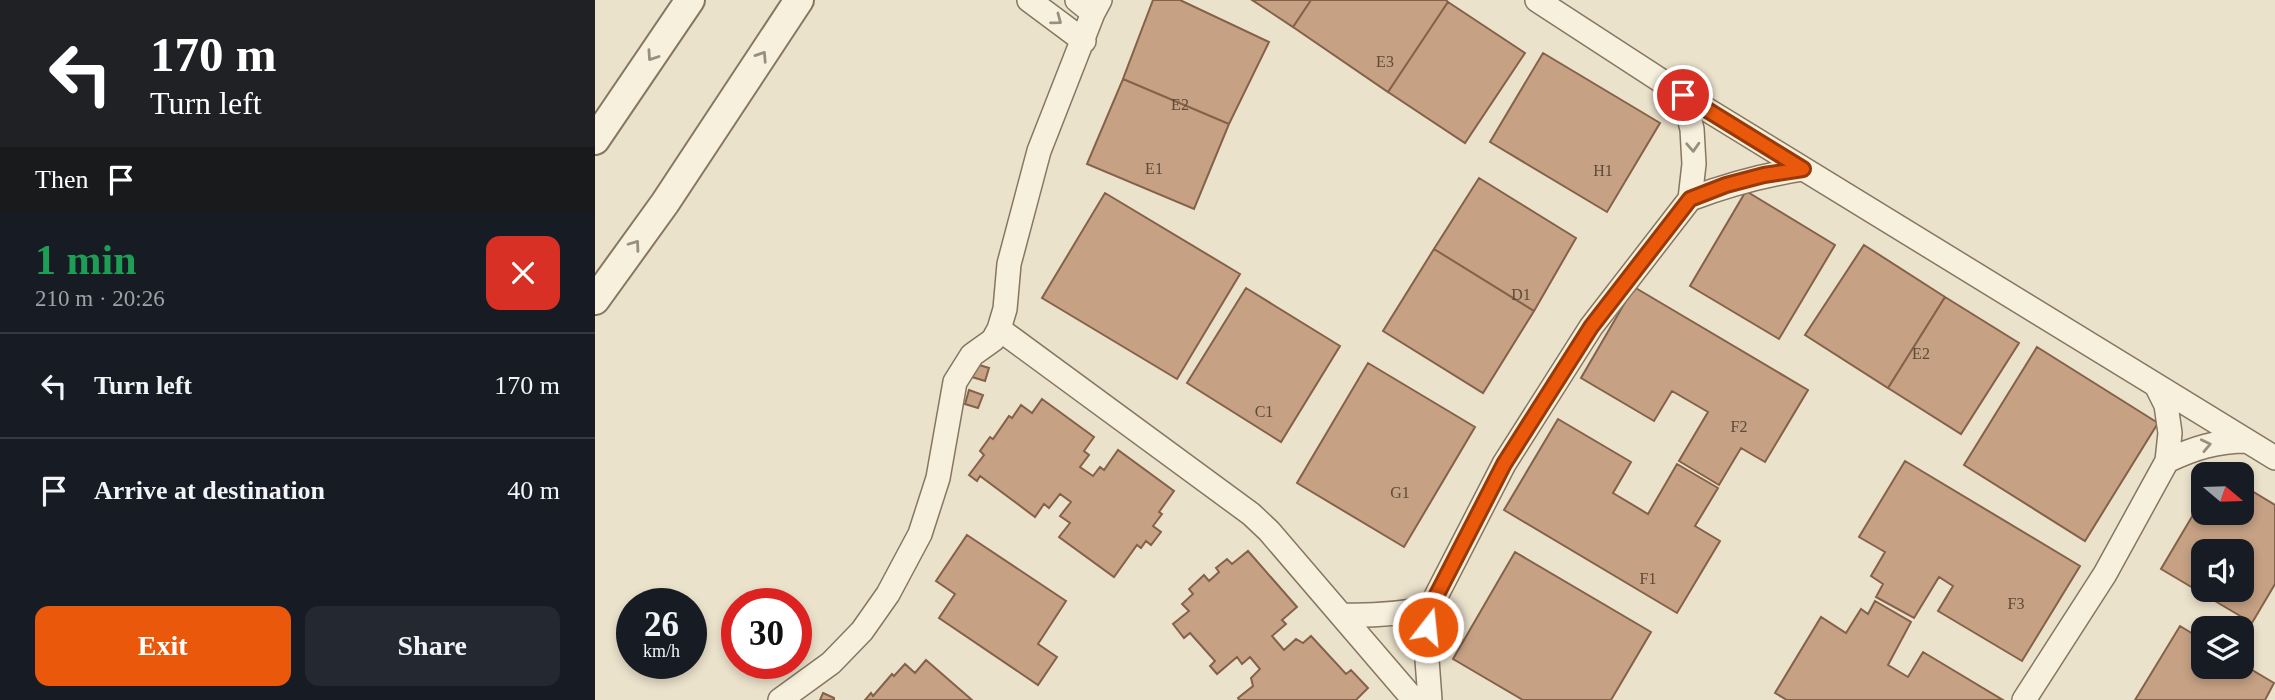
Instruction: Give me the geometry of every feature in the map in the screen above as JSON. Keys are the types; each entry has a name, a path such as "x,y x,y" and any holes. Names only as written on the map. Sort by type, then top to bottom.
{"street":[{"path":"595,140 690,0"},
{"path":"595,300 665,204 799,0"},
{"path":"1029,0 1084,41"},
{"path":"1537,0 1683,95 2275,458"},
{"path":"781,700 831,663 862,631 888,594 920,534 938,478 955,382 972,355 993,340 999,330 1005,309 1009,264 1039,151 1084,41 1090,4"},
{"path":"1430,700 1426,646 1430,608 1504,464 1591,327 1690,199 1694,164 1692,129 1683,95"},
{"path":"1690,199 1752,178 1803,169"},
{"path":"999,330 1251,514 1414,700"},
{"path":"2024,700 2105,574 2167,461 2170,433 2166,405 2156,385"},
{"path":"2167,461 2194,448 2224,441 2248,441"},
{"path":"1341,615 1400,614 1430,608"}],"building":[{"path":"1153,0 1180,0 1269,42 1229,124 1123,79"},
{"path":"1252,0 1311,0 1293,27"},
{"path":"1311,0 1448,2 1388,92 1293,27"},
{"path":"1448,2 1525,53 1465,143 1388,92"},
{"path":"1543,53 1660,123 1607,212 1490,142"},
{"path":"1123,79 1229,124 1194,209 1087,164"},
{"path":"1479,178 1576,238 1534,311 1434,249"},
{"path":"1746,191 1835,245 1779,339 1690,286"},
{"path":"1105,193 1240,274 1177,379 1042,298"},
{"path":"1864,245 1945,297 1888,388 1805,335"},
{"path":"1434,249 1534,311 1483,393 1383,331"},
{"path":"1634,287 1808,390 1765,462 1741,448 1719,485 1679,461 1708,412 1672,391 1654,421 1581,378"},
{"path":"1246,288 1340,346 1281,442 1187,383"},
{"path":"1945,297 2019,343 1961,434 1888,388"},
{"path":"2037,347 2158,423 2085,541 1964,465"},
{"path":"1368,363 1475,427 1404,547 1297,483"},
{"path":"976,364 989,368 985,381 972,377"},
{"path":"969,390 983,395 978,408 965,404"},
{"path":"1042,399 1094,437 1084,451 1089,455 1080,467 1093,476 1100,467 1104,470 1118,450 1174,491 1153,526 1161,532 1151,545 1146,541 1141,548 1137,545 1114,577 1059,537 1070,523 1060,516 1071,502 1060,494 1049,508 1044,504 1035,517 980,476 977,481 969,475 984,455 980,451 990,437 993,439 1009,416 1012,418 1021,405 1032,413"},
{"path":"1558,419 1631,462 1613,493 1648,514 1677,464 1718,488 1695,526 1720,541 1677,613 1504,510"},
{"path":"1905,461 2080,566 2022,661 1938,611 1953,586 1939,577 1914,618 1876,597 1883,584 1871,576 1885,552 1859,537"},
{"path":"2254,492 2275,505 2275,584 2254,620 2254,616 2240,616 2217,602 2254,602 2254,539 2191,539 2191,587 2161,569 2191,518 2191,525 2254,525"},
{"path":"967,535 1066,601 1038,644 1057,657 1038,685 939,618 955,594 936,581"},
{"path":"1248,551 1297,607 1282,620 1286,624 1272,636 1284,650 1296,639 1303,643 1311,636 1346,674 1351,670 1368,688 1356,700 1239,700 1238,698 1253,686 1251,678 1260,669 1250,657 1242,664 1237,657 1217,674 1210,666 1215,661 1190,633 1184,638 1173,624 1189,611 1182,604 1193,594 1189,589 1204,575 1209,581 1219,572 1216,568 1227,559 1232,564"},
{"path":"1515,552 1651,632 1611,700 1523,700 1453,659"},
{"path":"1875,601 1911,622 1888,665 1908,677 1923,652 2003,700 1787,700 1775,693 1821,617 1846,633 1861,609 1868,614"},
{"path":"2180,626 2191,633 2191,679 2254,679 2254,671 2274,683 2265,700 2135,700"},
{"path":"926,660 972,700 865,700 871,693 873,696 892,674 894,676 905,664 915,673"},
{"path":"823,693 834,698 834,700 820,700"}],"route":[{"path":"1428,627 1430,608 1504,464 1591,327 1690,199 1726,185 1803,169 1683,95"}]}
